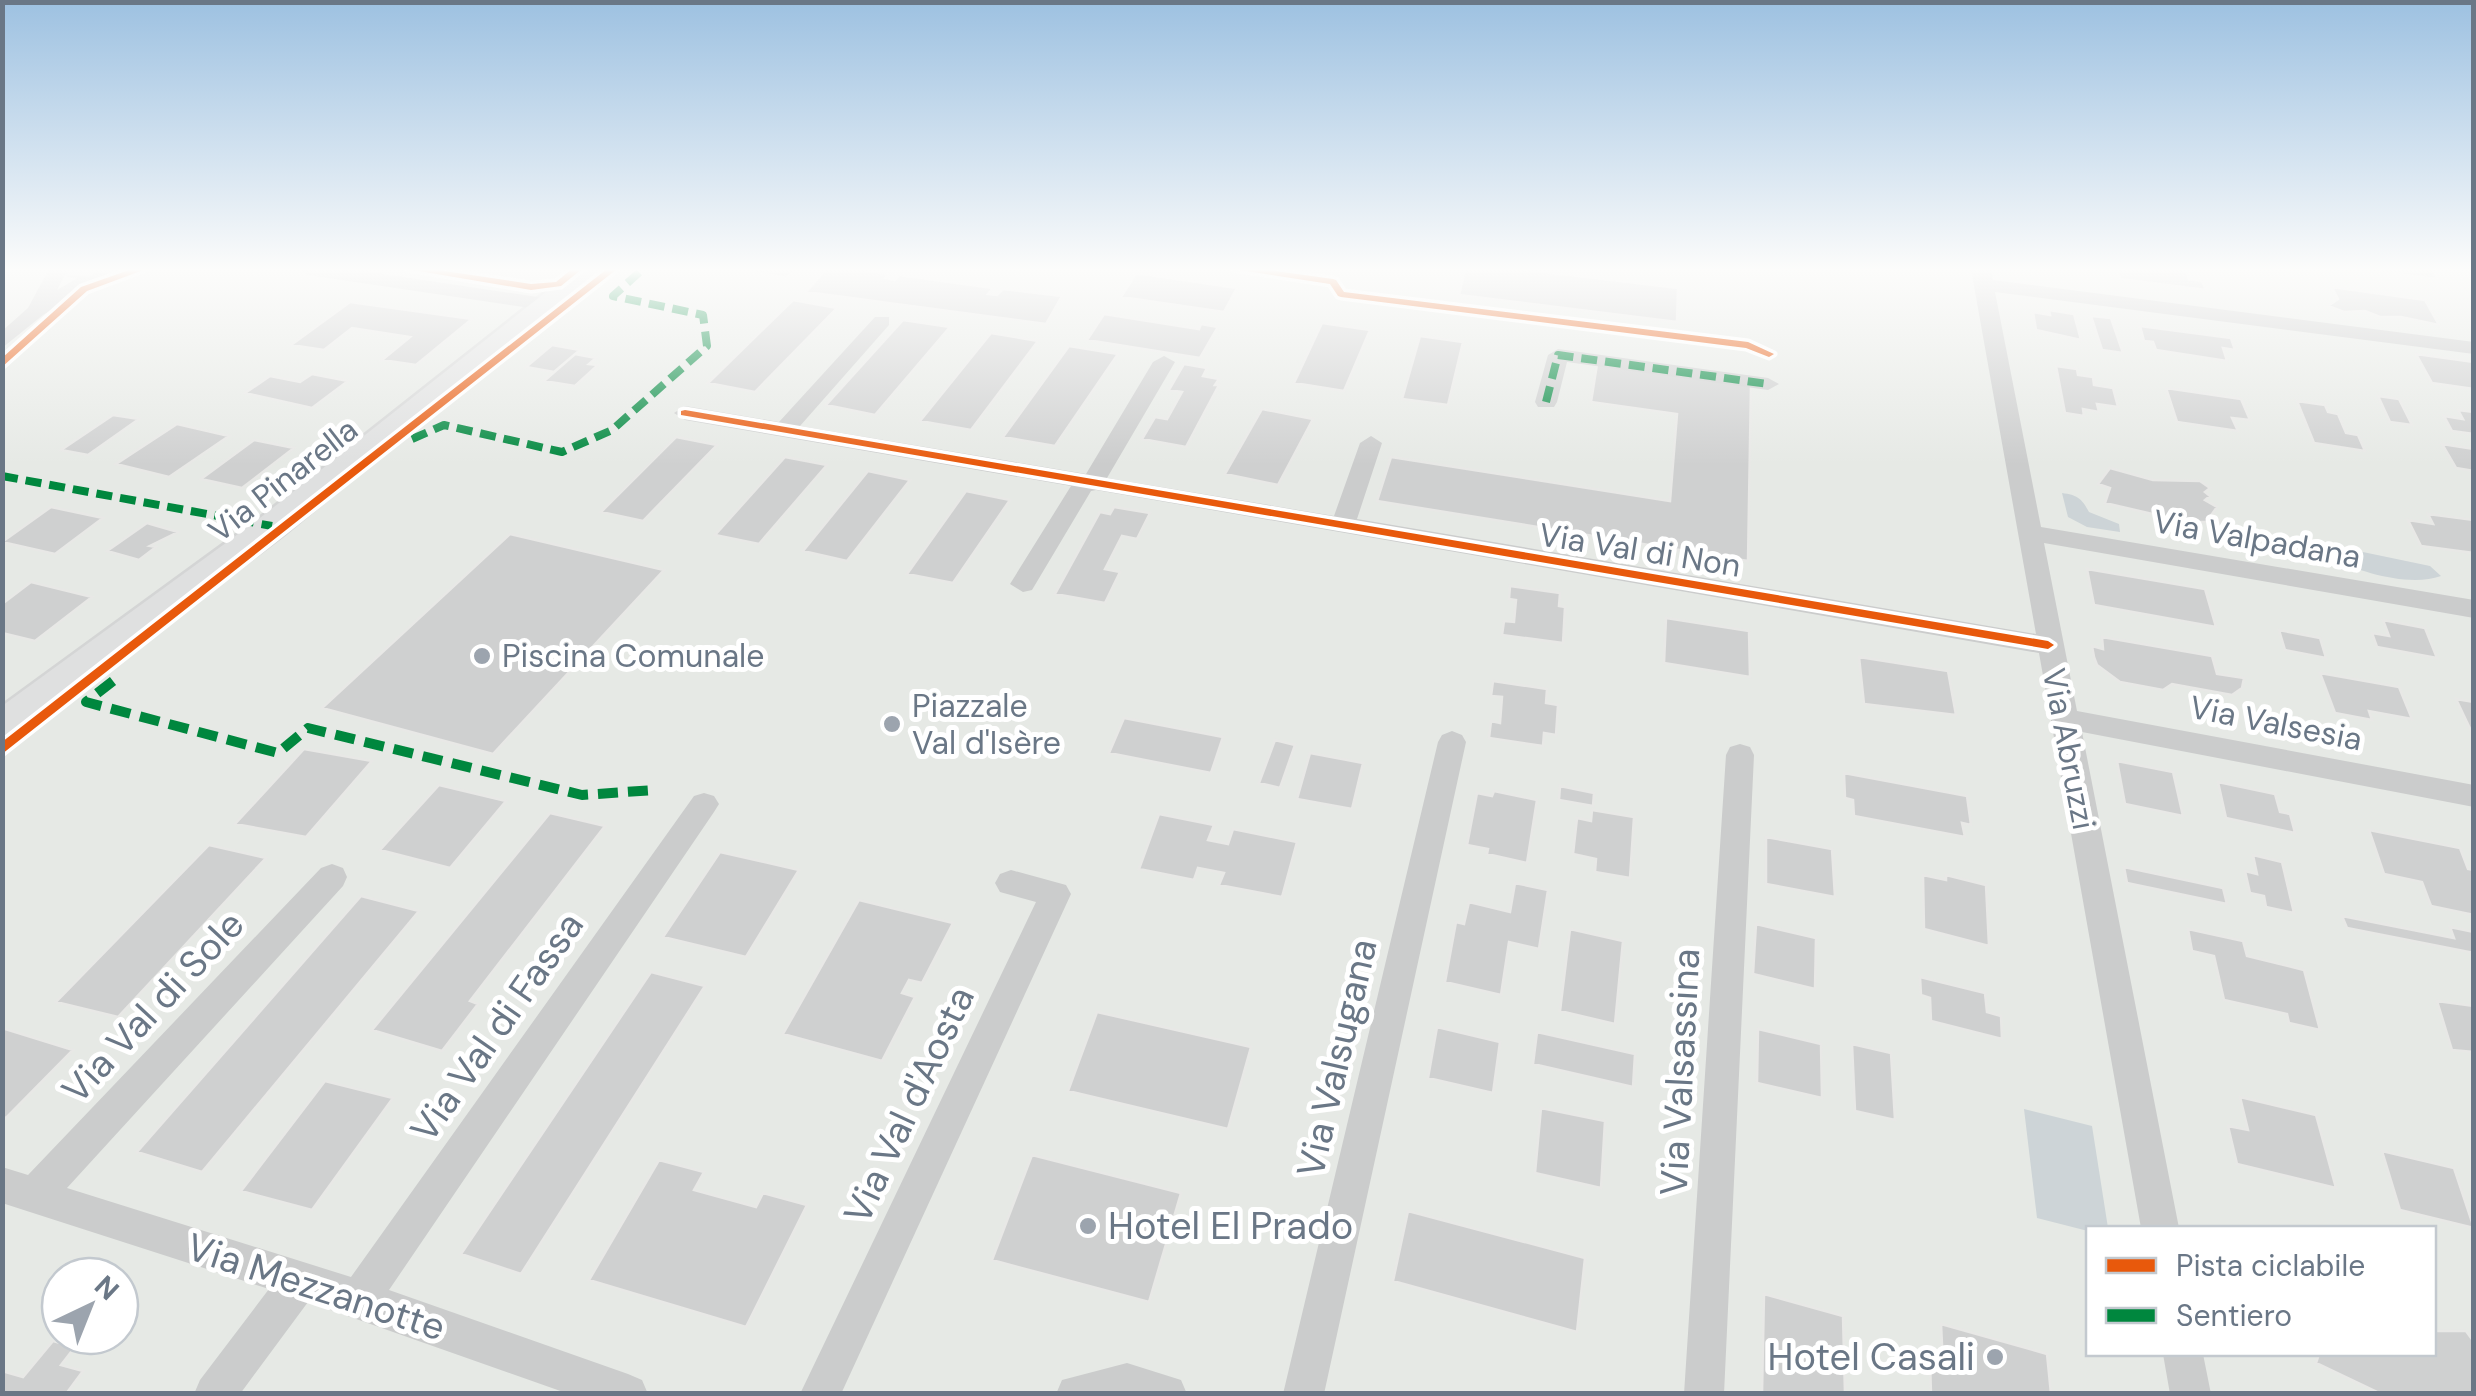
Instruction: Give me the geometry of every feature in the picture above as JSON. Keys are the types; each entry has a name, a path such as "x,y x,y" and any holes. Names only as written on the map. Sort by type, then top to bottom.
{"street":[{"name":"Via Pinarella","path":"2,727 272,526 512,334"},
{"path":"784,430 871,334"},
{"name":"Via Abruzzi","path":"1992,334 2160,1226"},
{"path":"2378,334 2474,348"},
{"path":"1546,402 1558,355 1768,384"},
{"path":"1023,584 1164,362"},
{"name":"Via Val di Non","path":"685,413 2048,646"},
{"path":"1342,527 1371,442"},
{"name":"Via Valpadana","path":"2028,532 2474,610"},
{"name":"Via Valsesia","path":"2065,719 2474,796"},
{"name":"Via Valsugana","path":"1304,1394 1452,742"},
{"name":"Via Valsassina","path":"1704,1394 1740,756"},
{"name":"Via Val di Fassa","path":"359,1299 704,804"},
{"name":"Via Val di Sole","path":"19,1189 332,878"},
{"name":"Via Val d'Aosta","path":"820,1394 1055,894 1011,882"},
{"name":"Via Mezzanotte","path":"19,1189 298,1283 359,1299 628,1394"},
{"path":"214,1394 298,1283"},
{"path":"2183,1356 2191,1394"},
{"path":"1076,1394 1127,1383 1155,1392"}],"shaded area":[{"path":"3,334 2473,334 2473,1393 3,1393"},
{"path":"2062,493 2079,498 2089,512 2119,524 2120,532 2087,527 2068,517"},
{"path":"2334,546 2430,566 2441,576 2415,580 2371,573 2332,558 2329,550"},
{"path":"2024,1109 2092,1126 2108,1226 2086,1226 2086,1230 2037,1218"}],"building":[{"path":"306,334 344,334 324,350 291,345"},
{"path":"392,334 454,334 416,365 382,360 410,337"},
{"path":"758,334 811,334 755,392 708,383"},
{"path":"890,334 944,334 875,415 826,405"},
{"path":"990,334 1038,341 971,430 920,421"},
{"path":"1091,334 1214,334 1200,358 1087,340"},
{"path":"1317,334 1368,334 1344,391 1294,383"},
{"path":"2055,334 2079,334 2081,340"},
{"path":"2097,334 2117,334 2123,353 2102,350"},
{"path":"2142,334 2202,334 2231,338 2235,350 2223,348 2227,361 2156,350 2153,342 2144,341"},
{"path":"1420,336 1463,342 1448,405 1402,399"},
{"path":"552,345 580,350 554,372 526,367"},
{"path":"1069,346 1118,354 1055,446 1003,437"},
{"path":"575,354 596,358 589,364 598,365 575,386 544,381"},
{"path":"2416,354 2474,362 2474,389 2432,383"},
{"path":"1184,364 1207,368 1203,376 1219,379 1186,447 1142,439 1155,417 1167,419 1182,392 1169,390"},
{"path":"1597,364 1751,385 1748,561 1377,501 1391,457 1670,501 1677,414 1591,402"},
{"path":"2056,366 2077,369 2078,375 2093,377 2094,385 2113,388 2118,407 2097,404 2099,412 2083,409 2084,416 2065,413"},
{"path":"312,374 348,381 312,408 245,393 270,376 300,382"},
{"path":"2166,388 2241,399 2250,420 2232,418 2238,431 2177,422"},
{"path":"2378,396 2399,399 2412,425 2390,422"},
{"path":"2297,401 2325,405 2328,412 2338,414 2346,433 2358,435 2365,451 2314,443"},
{"path":"1262,409 1313,419 1278,485 1225,474"},
{"path":"2458,410 2474,412 2474,434 2452,431 2444,416 2463,419"},
{"path":"113,415 139,419 88,455 61,450"},
{"path":"177,424 229,436 169,477 116,464"},
{"path":"676,437 717,445 643,521 601,512"},
{"path":"254,440 294,448 242,488 201,479"},
{"path":"2442,444 2474,449 2474,471 2456,468"},
{"path":"785,457 827,465 759,544 715,535"},
{"path":"2110,468 2153,480 2200,481 2210,488 2205,492 2210,496 2205,500 2217,507 2212,514 2221,522 2187,522 2105,503 2110,488 2098,484"},
{"path":"868,471 910,480 847,561 803,551"},
{"path":"966,491 1010,500 953,583 907,574"},
{"path":"51,507 103,518 55,554 2,542"},
{"path":"1114,507 1150,513 1137,539 1122,536 1105,569 1120,572 1105,603 1055,594 1100,512 1110,514"},
{"path":"2428,514 2474,520 2474,553 2421,546 2408,520 2433,524"},
{"path":"147,523 178,532 150,546 156,547 139,560 107,551"},
{"name":"Piscina Comunale","path":"510,534 664,570 493,754 322,708"},
{"path":"2087,569 2205,589 2216,627 2094,605"},
{"path":"31,582 92,597 35,641 2,633 2,604"},
{"path":"1510,586 1560,593 1559,606 1565,607 1563,643 1502,635 1504,621 1514,622 1516,600 1509,599"},
{"path":"1666,618 1749,631 1750,677 1664,663"},
{"path":"2383,620 2425,628 2437,658 2377,647 2372,633 2389,636"},
{"path":"2279,630 2320,638 2326,658 2285,650"},
{"path":"2102,637 2212,656 2217,674 2244,678 2242,688 2232,695 2172,684 2163,690 2120,682 2097,665 2092,646 2103,649"},
{"path":"1859,657 1948,671 1956,715 1864,704"},
{"path":"2320,673 2399,687 2412,719 2369,711 2372,720 2335,713"},
{"path":"1493,681 1547,689 1546,703 1558,705 1556,735 1544,733 1543,746 1489,738 1491,721 1500,723 1502,697 1491,696"},
{"path":"2456,699 2474,702 2474,737"},
{"path":"1124,718 1223,737 1211,773 1109,753"},
{"path":"1275,740 1295,745 1280,788 1259,783"},
{"path":"304,749 372,761 306,837 235,824"},
{"path":"1310,753 1363,763 1352,809 1297,799"},
{"path":"2117,761 2173,772 2183,816 2125,804"},
{"path":"1844,773 1967,796 1971,825 1962,823 1965,837 1854,816 1853,800 1845,798"},
{"path":"2218,782 2275,794 2280,812 2290,814 2295,833 2226,818"},
{"path":"439,785 506,801 450,868 380,850"},
{"path":"1560,786 1594,793 1593,806 1559,800"},
{"path":"1494,791 1537,800 1527,863 1467,845 1477,793 1492,796"},
{"path":"1592,810 1634,817 1630,878 1595,872 1596,859 1573,854 1577,818 1591,821"},
{"path":"550,813 605,826 470,1001 478,1004 442,1051 372,1030"},
{"path":"1159,814 1214,825 1208,840 1228,844 1233,829 1297,842 1282,897 1219,885 1224,873 1198,868 1194,880 1139,869"},
{"path":"2369,830 2460,848 2468,869 2474,870 2474,915 2431,906 2422,882 2384,874"},
{"path":"1766,837 1832,849 1835,897 1766,884"},
{"path":"209,845 266,858 118,1017 56,1002"},
{"path":"720,852 799,870 746,957 663,937"},
{"path":"2253,855 2282,862 2294,913 2266,907 2264,896 2250,893 2245,871 2257,874"},
{"path":"2124,867 2223,888 2227,904 2127,883"},
{"path":"1923,875 1946,880 1946,875 1986,885 1989,946 1924,929"},
{"path":"1515,883 1548,890 1539,949 1509,942 1501,995 1445,982 1456,922 1464,924 1469,902 1510,912"},
{"path":"361,896 419,911 202,1172 137,1152"},
{"path":"859,900 953,923 922,983 909,980 902,993 915,997 882,1061 783,1034"},
{"path":"2342,916 2454,938 2450,927 2474,932 2474,953 2347,928"},
{"path":"1756,924 1816,938 1815,989 1753,974"},
{"path":"1570,929 1623,941 1615,1024 1560,1011"},
{"path":"2188,929 2243,941 2247,956 2304,970 2320,1030 2289,1023 2287,1014 2224,1000 2214,956 2192,951"},
{"path":"651,972 705,986 521,1274 461,1254"},
{"path":"1920,977 1985,993 1987,1012 2001,1016 2002,1039 1931,1021 1930,998 1921,995"},
{"path":"2437,1001 2474,1006 2474,1052 2452,1050"},
{"path":"1097,1012 1251,1047 1228,1129 1068,1091"},
{"path":"1437,1027 1500,1042 1493,1093 1428,1078"},
{"path":"2,1028 73,1050 6,1118 2,1117"},
{"path":"1758,1029 1821,1044 1822,1098 1757,1083"},
{"path":"1537,1032 1635,1054 1633,1087 1533,1064"},
{"path":"1852,1044 1891,1053 1895,1120 1855,1111"},
{"path":"325,1081 393,1098 312,1210 241,1191"},
{"path":"2240,1097 2316,1115 2336,1188 2237,1164 2228,1126 2248,1130"},
{"path":"1541,1108 1605,1121 1601,1188 1535,1173"},
{"path":"2382,1151 2454,1168 2474,1228 2400,1210"},
{"name":"Hotel El Prado","path":"1032,1155 1181,1193 1149,1302 992,1260"},
{"path":"659,1160 704,1172 694,1190 756,1207 763,1193 807,1205 746,1327 589,1280"},
{"path":"1408,1211 1585,1258 1577,1332 1393,1281"},
{"path":"1764,1294 1843,1316 1845,1394 1762,1394"},
{"name":"Hotel Casali","path":"1941,1324 2047,1354 2051,1394 1931,1394 1930,1361 1943,1365"},
{"path":"2436,1331 2466,1331 2474,1342 2474,1394 2381,1394 2316,1363 2318,1356 2436,1356"},
{"path":"40,1356 68,1356 61,1365 83,1371 66,1394 2,1394 2,1371 23,1377"}],"marked path":[{"path":"412,439 444,425 562,452 612,430 707,346 705,334"},
{"path":"1546,402 1558,355 1768,384"},
{"path":"2,476 272,526"},
{"path":"113,681 86,702 278,753 308,728 582,795 654,790"}],"cycle path":[{"path":"2,364 35,334"},
{"path":"2,749 530,334"},
{"path":"1661,334 1748,345 1769,354"},
{"path":"685,413 2048,645"}],"place":[{"name":"Piscina Comunale","path":"482,656"},
{"name":"Piazzale Val d'Isère","path":"892,724"},
{"name":"Hotel El Prado","path":"1088,1226"},
{"name":"Hotel Casali","path":"1995,1357"}]}
